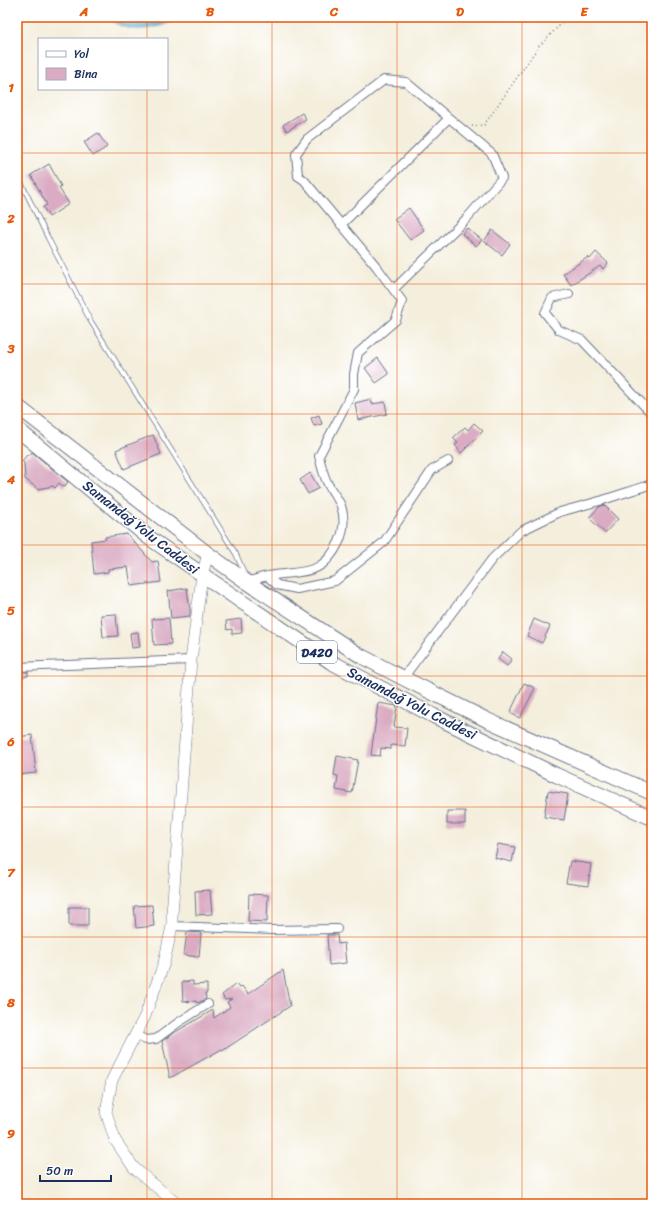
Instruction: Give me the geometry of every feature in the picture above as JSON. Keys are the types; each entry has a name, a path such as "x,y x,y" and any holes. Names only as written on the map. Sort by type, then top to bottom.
{"highway":[{"name":"Samandağ Yolu Caddesi","path":"17,406 208,554 247,582 361,656 487,720 652,793"},
{"name":"Samandağ Yolu Caddesi","path":"17,429 148,537 331,662 448,722 652,818"}],"street":[{"path":"247,582 267,576 299,573 316,569 327,561 335,551 342,536 344,521 341,506 327,482 319,456 354,389 354,374 358,353 396,320 402,301 394,289 304,180 298,176 296,154 308,139 384,80 406,82 450,118 492,154 502,178 467,218 394,289"},
{"path":"341,225 450,118"},
{"path":"570,294 552,298 545,313 559,330 582,340 652,414"},
{"path":"267,576 277,585 297,589 335,581 384,542 432,470 448,461"},
{"path":"403,678 492,559 520,531 560,512 603,500 648,485 652,482"},
{"path":"177,1204 134,1168 114,1140 106,1112 112,1080 145,1016 164,964 172,926 191,660 202,575 208,554"},
{"path":"17,667 191,660"},
{"path":"172,926 272,930 337,929"},
{"path":"134,1036 146,1040 156,1039 179,1022 208,1004"}],"lane":[{"path":"17,174 90,320 236,554 247,582"}],"path":[{"path":"459,127 484,125 539,46 564,21 566,17"}],"water":[{"path":"103,17 186,17 152,28 136,29 121,26"}],"building":[{"path":"302,113 306,119 287,131 283,125"},
{"path":"98,133 107,147 93,156 84,142"},
{"path":"49,164 61,186 59,188 69,204 49,217 43,207 47,205 31,175"},
{"path":"409,208 424,230 410,240 394,219"},
{"path":"467,228 482,240 476,246 462,234"},
{"path":"492,230 510,244 502,255 484,241"},
{"path":"596,252 608,263 603,269 600,266 571,285 563,274 588,257 590,259"},
{"path":"378,358 389,374 376,383 365,368"},
{"path":"371,399 372,404 385,402 387,414 358,420 355,403"},
{"path":"319,415 322,424 314,426 311,418"},
{"path":"474,423 483,431 461,453 455,445 458,443 453,438 465,427 468,430"},
{"path":"153,435 161,454 124,469 116,450"},
{"path":"32,452 68,482 64,487 59,483 55,488 53,486 38,489 25,479 24,463 22,461"},
{"path":"310,473 319,488 308,494 300,480"},
{"path":"604,505 618,519 605,533 589,518 599,507"},
{"path":"127,534 152,562 158,561 161,582 131,586 128,567 108,569 108,572 94,574 91,541 106,539 105,537"},
{"path":"187,588 190,616 171,618 168,591"},
{"path":"116,614 118,636 103,637 101,615"},
{"path":"169,618 171,644 154,645 152,619"},
{"path":"241,619 242,633 232,634 232,629 227,630 226,621"},
{"path":"534,619 550,626 542,643 527,636"},
{"path":"138,632 140,647 132,648 130,633"},
{"path":"503,652 512,659 507,666 498,659"},
{"path":"18,672 28,672 28,676 19,678"},
{"path":"524,683 535,688 520,718 510,713"},
{"path":"378,703 397,706 394,727 407,728 405,746 391,745 391,749 381,748 380,756 371,755"},
{"path":"32,735 36,773 17,775 17,737"},
{"path":"337,756 358,760 352,793 336,790 338,776 334,775"},
{"path":"548,791 568,794 564,820 544,817"},
{"path":"447,811 465,811 465,824 447,824"},
{"path":"498,844 515,847 512,862 495,858"},
{"path":"570,861 591,864 588,886 566,883"},
{"path":"210,890 212,914 196,915 195,891"},
{"path":"249,894 268,895 267,922 248,921"},
{"path":"152,905 154,926 136,928 134,906"},
{"path":"69,907 88,907 88,926 69,926"},
{"path":"187,932 201,933 199,957 184,955"},
{"path":"327,935 337,935 338,944 344,943 346,963 329,965"},
{"path":"283,970 290,1006 222,1051 222,1049 170,1078 162,1041 213,1010 214,1018 230,1007 227,1002 232,999 225,1000 222,995 236,984 239,988 242,986 248,994"},
{"path":"193,981 193,985 207,984 207,993 205,993 206,999 196,1003 196,1001 183,1002 182,982"}]}
